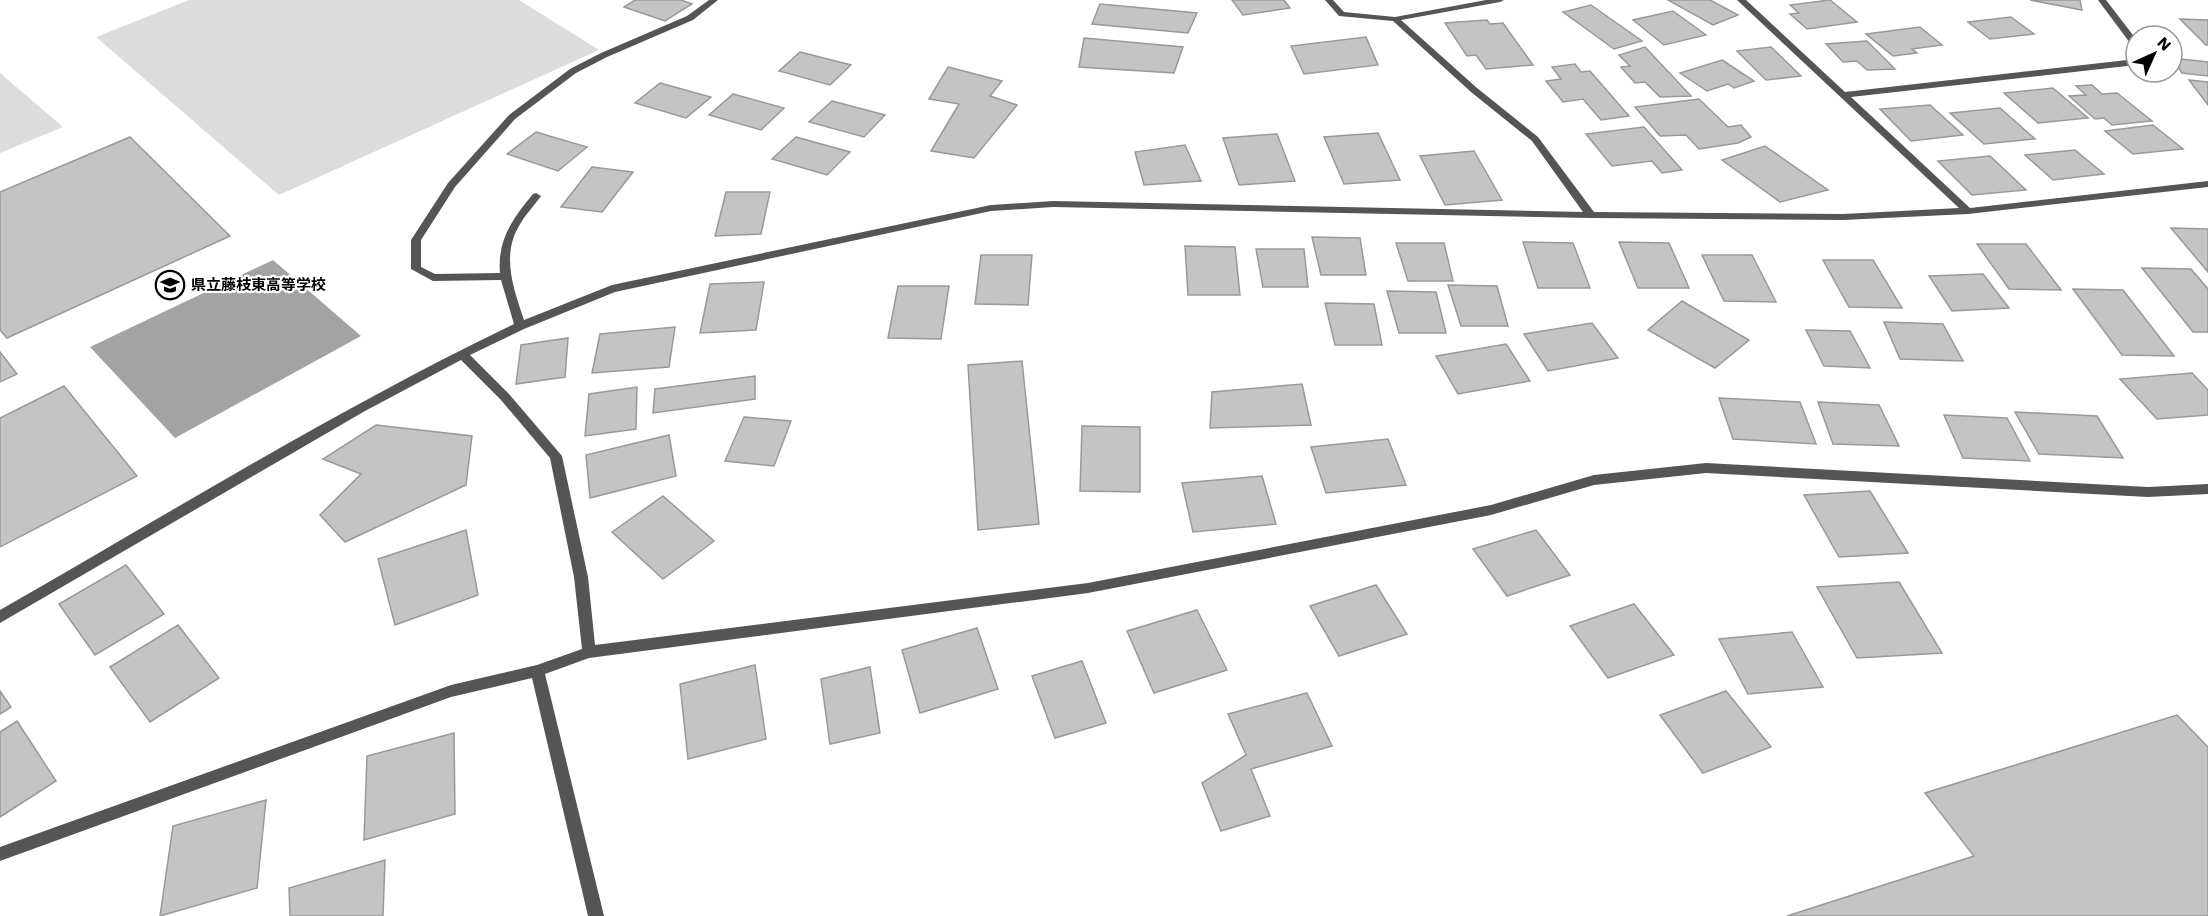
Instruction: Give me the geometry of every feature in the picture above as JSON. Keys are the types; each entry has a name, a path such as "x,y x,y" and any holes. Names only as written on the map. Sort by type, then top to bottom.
{"street":[{"path":"504,276 434,278 416,269 416,240 451,185 512,117 573,71 690,18 714,0"},
{"path":"1329,0 1342,14 1395,19 1500,0"},
{"path":"1742,0 1968,211"},
{"path":"2102,0 2124,29"},
{"path":"1395,19 1474,90 1535,139 1591,215"},
{"path":"1844,95 2124,63"},
{"path":"0,617 361,408 520,326 612,289 991,208 1053,204 1591,215 1844,217 1968,211 2208,184"},
{"path":"520,326 504,276 504,256 512,229 536,196"},
{"path":"462,354 505,397 556,456 581,577 589,652"},
{"path":"0,854 451,691 537,670 589,652 1088,588 1491,510 1594,480 1706,468 2148,492 2208,489"},
{"path":"537,670 596,916"}],"shaded area":[{"path":"189,0 519,0 599,50 279,195 96,37"},
{"path":"0,73 63,127 0,153"},
{"path":"273,260 361,336 175,438 90,347"}],"building":[{"path":"635,0 681,0 692,4 665,21 624,7"},
{"path":"1232,0 1284,0 1290,8 1243,15"},
{"path":"1668,0 1710,0 1738,15 1713,25"},
{"path":"1830,0 1857,22 1807,29 1790,14 1799,13 1790,5"},
{"path":"2030,0 2080,0 2082,10"},
{"path":"1100,4 1197,13 1188,33 1092,24"},
{"path":"1591,5 1642,41 1614,49 1563,12"},
{"path":"1673,11 1706,35 1664,45 1633,20"},
{"path":"2011,17 2034,34 1990,39 1968,22"},
{"path":"2180,19 2208,20 2208,45 2206,45"},
{"path":"1487,20 1490,24 1503,23 1533,65 1486,69 1476,55 1467,56 1445,23"},
{"path":"1920,27 1942,45 1912,49 1917,53 1893,56 1866,34"},
{"path":"1366,37 1378,65 1304,74 1291,46"},
{"path":"1084,38 1183,47 1174,73 1079,67"},
{"path":"1867,41 1895,69 1867,70 1857,61 1843,62 1826,44"},
{"path":"1645,47 1691,96 1660,97 1645,82 1635,83 1621,67 1630,66 1619,55"},
{"path":"1771,47 1801,76 1766,80 1737,51"},
{"path":"800,52 851,65 830,85 779,71"},
{"path":"2184,59 2208,62 2208,76 2184,73"},
{"path":"1722,60 1754,81 1734,88 1728,84 1707,91 1680,73"},
{"path":"1575,64 1581,72 1590,71 1629,116 1601,120 1583,99 1563,102 1546,81 1561,79 1552,67"},
{"path":"948,67 1002,81 990,96 1017,105 974,158 931,151 959,104 929,99"},
{"path":"2189,80 2208,82 2208,105"},
{"path":"660,83 711,97 686,118 635,103"},
{"path":"2092,85 2102,94 2117,93 2152,121 2112,125 2104,118 2095,119 2069,96 2086,95 2076,86"},
{"path":"2053,88 2088,118 2038,123 2004,93"},
{"path":"733,94 784,108 761,130 709,115"},
{"path":"1699,99 1728,127 1741,125 1751,137 1738,143 1699,149 1686,135 1660,136 1635,107"},
{"path":"832,101 885,115 864,137 809,122"},
{"path":"1930,105 1963,135 1911,141 1880,109"},
{"path":"2000,108 2035,139 1984,144 1950,113"},
{"path":"2153,125 2183,149 2133,154 2105,131"},
{"path":"1644,127 1682,170 1662,173 1652,161 1612,166 1586,134"},
{"path":"536,132 587,147 558,171 507,154"},
{"path":"1378,133 1400,180 1344,184 1324,137"},
{"path":"1277,134 1295,181 1239,185 1223,138"},
{"path":"130,137 230,236 7,338 0,330 0,192"},
{"path":"796,137 850,152 827,175 772,159"},
{"path":"1185,145 1201,181 1144,185 1135,152"},
{"path":"1765,146 1828,190 1780,202 1722,160"},
{"path":"2075,150 2104,174 2053,180 2025,155"},
{"path":"1474,151 1502,200 1445,205 1420,156"},
{"path":"1990,156 2026,190 1972,195 1938,161"},
{"path":"592,167 633,172 602,212 561,207"},
{"path":"726,192 770,192 761,234 715,236"},
{"path":"2171,228 2208,229 2208,272"},
{"path":"1312,237 1360,238 1366,275 1321,275"},
{"path":"1523,242 1573,243 1590,288 1538,288"},
{"path":"1619,242 1669,243 1689,288 1638,288"},
{"path":"1396,243 1444,243 1453,281 1408,281"},
{"path":"1977,244 2026,244 2061,290 2009,289"},
{"path":"1185,246 1235,247 1240,295 1188,295"},
{"path":"1256,249 1304,249 1308,287 1263,287"},
{"path":"981,255 1032,255 1028,305 975,304"},
{"path":"1702,255 1752,255 1776,302 1724,301"},
{"path":"1823,260 1873,260 1902,308 1849,307"},
{"path":"2142,268 2191,269 2208,289 2208,332 2193,332"},
{"path":"1983,274 2009,308 1952,311 1929,276"},
{"path":"764,282 756,330 700,333 710,284"},
{"path":"1448,285 1497,286 1508,326 1461,326"},
{"path":"898,286 949,286 941,339 888,338"},
{"path":"2073,289 2123,290 2174,356 2122,355"},
{"path":"1387,291 1436,292 1446,333 1399,333"},
{"path":"1682,301 1749,340 1715,368 1648,330"},
{"path":"1325,303 1374,304 1382,345 1335,345"},
{"path":"1884,322 1943,324 1963,361 1900,359"},
{"path":"1592,323 1618,358 1548,371 1524,334"},
{"path":"675,327 669,367 592,373 600,334"},
{"path":"1806,330 1850,331 1870,368 1824,366"},
{"path":"568,338 565,377 516,384 521,345"},
{"path":"1506,344 1530,381 1458,394 1436,356"},
{"path":"0,352 17,374 0,382"},
{"path":"1022,361 1039,524 978,530 968,365"},
{"path":"2192,373 2208,390 2208,415 2157,419 2120,379"},
{"path":"755,376 755,399 653,413 655,389"},
{"path":"1302,384 1311,425 1210,428 1212,392"},
{"path":"64,386 137,476 0,547 0,418"},
{"path":"637,387 636,429 585,436 589,394"},
{"path":"1719,398 1800,402 1816,444 1733,439"},
{"path":"1818,402 1879,405 1899,446 1833,444"},
{"path":"2015,412 2097,416 2123,458 2039,454"},
{"path":"1944,415 2007,418 2030,461 1963,458"},
{"path":"744,417 791,421 774,466 725,461"},
{"path":"376,425 472,436 466,485 345,542 320,515 361,474 323,459"},
{"path":"1082,426 1140,427 1140,492 1080,491"},
{"path":"669,435 676,476 590,498 586,455"},
{"path":"1388,439 1406,485 1326,493 1311,447"},
{"path":"1262,476 1276,524 1193,532 1182,483"},
{"path":"1870,491 1908,553 1839,557 1804,495"},
{"path":"663,496 714,541 663,579 612,532"},
{"path":"466,530 478,595 395,625 378,559"},
{"path":"1536,530 1570,575 1507,596 1473,549"},
{"path":"126,565 164,614 95,655 59,604"},
{"path":"1899,582 1942,653 1857,658 1817,587"},
{"path":"1376,585 1407,634 1339,656 1310,606"},
{"path":"1634,604 1674,655 1608,678 1570,626"},
{"path":"1197,610 1227,670 1154,693 1127,631"},
{"path":"178,625 219,678 150,722 110,667"},
{"path":"977,628 998,689 920,713 902,650"},
{"path":"1792,632 1823,687 1748,694 1719,639"},
{"path":"1082,661 1106,723 1055,738 1032,676"},
{"path":"755,665 766,739 688,759 680,684"},
{"path":"870,667 880,733 830,744 821,679"},
{"path":"0,691 11,707 0,714"},
{"path":"1726,691 1771,747 1703,773 1660,715"},
{"path":"1307,693 1332,746 1251,769 1270,816 1221,831 1202,783 1246,755 1228,714"},
{"path":"2177,715 2208,747 2208,916 1787,916 1974,856 1925,793"},
{"path":"17,721 56,781 0,817 0,732"},
{"path":"454,733 455,814 364,840 367,756"},
{"path":"266,800 257,888 160,916 173,826"},
{"path":"385,860 383,916 290,916 289,888"}],"place":[{"name":"県立藤枝東高等学校","path":"170,285"}]}
